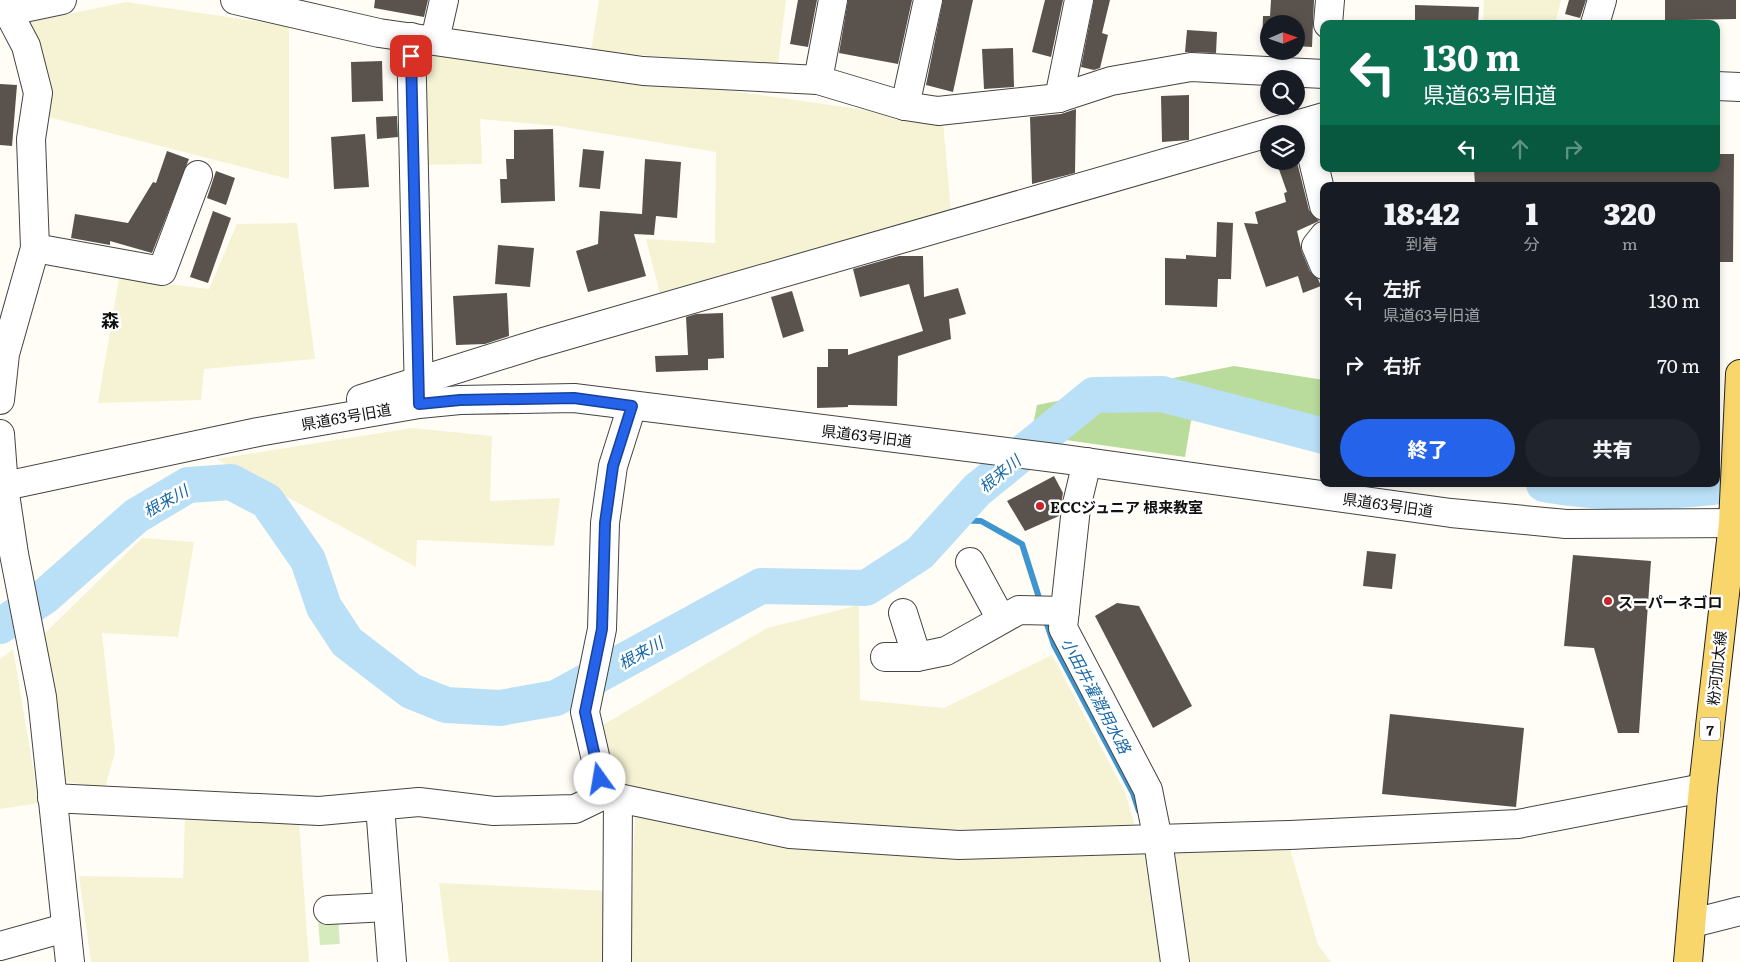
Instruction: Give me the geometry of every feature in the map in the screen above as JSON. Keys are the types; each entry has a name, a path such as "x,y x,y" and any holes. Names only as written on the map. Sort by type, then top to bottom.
{"main road":[{"name":"粉河加太線","path":"1688,962 1693,922 1703,788 1736,515 1736,462 1740,374"}],"street":[{"path":"0,400 3,353 35,248 31,139 38,93 26,46 4,8 62,0"},
{"path":"236,0 379,33 644,71 818,80 905,106 938,111 1059,98 1112,81 1191,67 1320,74"},
{"path":"444,0 423,39 419,393 540,343 1314,120 1320,172"},
{"path":"818,80 833,0"},
{"path":"905,106 928,0"},
{"path":"1059,98 1078,0"},
{"path":"1328,20 1330,0"},
{"path":"1596,20 1602,0"},
{"path":"1720,86 1740,87"},
{"path":"35,248 162,270 198,175"},
{"path":"1320,241 1316,246 1320,256"},
{"name":"県道63号旧道","path":"2,487 258,432 419,393 460,400 574,398 1075,461 1451,513 1557,524 1610,525 1736,515"},
{"path":"617,962 611,796 585,712 602,629 606,513 613,466 632,406"},
{"path":"0,434 2,487 42,697 70,962"},
{"path":"1075,461 1076,508 1052,611 1063,628 1148,790 1158,840 1175,962"},
{"path":"970,562 1001,619"},
{"path":"885,657 917,657 946,651 1019,610 1052,611"},
{"path":"903,613 917,657"},
{"path":"52,798 319,811 419,802 494,811 575,809 611,796 790,834 958,845 1158,840 1518,824 1703,788"},
{"path":"380,806 392,962"},
{"path":"328,910 388,907"},
{"path":"1693,922 1740,911"},
{"path":"0,946 65,928"}],"shaded area":[{"path":"599,0 786,0 778,64 591,52"},
{"path":"1484,0 1561,0 1556,20 1483,20"},
{"path":"126,2 289,26 289,179 48,117 25,23"},
{"path":"436,49 943,121 951,212 661,298 646,239 715,243 716,152 558,126 480,119 482,164 422,165 420,61"},
{"path":"297,223 315,359 204,369 201,400 98,403 119,278 209,289 237,224"},
{"path":"412,428 492,436 490,501 560,498 554,546 417,540 416,567 217,459"},
{"path":"142,538 194,542 178,637 102,633 115,752 105,788 61,781 40,638"},
{"path":"859,605 860,700 944,708 1052,655 1125,792 1142,851 1289,846 1318,945 1331,962 630,962 635,812 615,783 603,725 767,628"},
{"path":"13,649 39,803 0,809 0,659"},
{"path":"185,818 299,822 309,962 91,962 79,876 183,878"},
{"path":"439,883 609,891 608,962 449,962"}],"green space":[{"path":"1234,366 1320,379 1320,420 1224,397 1191,421 1185,457 1031,435 1037,405"},
{"path":"338,919 340,944 320,945 318,920"}],"building":[{"path":"375,0 428,0 424,17 374,8"},
{"path":"798,0 817,0 808,47 790,44"},
{"path":"848,0 912,0 898,64 839,53"},
{"path":"943,0 973,0 953,92 926,85"},
{"path":"1045,0 1063,0 1051,57 1032,52"},
{"path":"1094,0 1110,0 1102,33 1108,35 1100,68 1094,70 1081,67"},
{"path":"1271,0 1314,0 1312,47 1305,47 1305,15 1270,15"},
{"path":"1569,0 1586,0 1580,18 1565,14"},
{"path":"1665,0 1736,0 1736,19 1665,20"},
{"path":"1415,5 1479,7 1478,20 1415,20"},
{"path":"1187,30 1217,32 1216,53 1185,52"},
{"path":"1013,48 1014,87 984,89 982,49"},
{"path":"382,61 383,101 352,102 351,62"},
{"path":"0,84 17,85 12,146 0,145"},
{"path":"1189,95 1189,140 1162,142 1161,96"},
{"path":"1076,109 1075,173 1032,184 1030,117 1061,114"},
{"path":"397,116 398,137 377,139 376,117"},
{"path":"553,129 555,201 501,203 500,179 507,179 506,159 514,159 514,130"},
{"path":"365,134 369,187 334,189 331,137"},
{"path":"583,149 604,151 600,189 579,187"},
{"path":"167,151 189,159 152,253 110,241 110,245 71,238 75,214 128,223 153,182 156,183"},
{"path":"1720,154 1734,154 1733,262 1720,262 1720,182 1475,182 1474,172 1720,172"},
{"path":"645,159 681,162 677,218 656,216 654,235 634,234 646,276 588,292 576,251 598,244 600,211 642,214"},
{"path":"1279,170 1299,170 1309,210 1319,221 1297,231 1302,252 1310,271 1320,284 1320,286 1303,293 1298,276 1266,287 1244,223 1258,224 1255,212 1286,202 1284,193 1287,192"},
{"path":"216,171 235,178 226,205 207,198"},
{"path":"213,211 231,218 208,283 190,277"},
{"path":"1217,222 1233,223 1231,279 1218,279 1217,307 1165,305 1165,258 1186,259 1186,255 1216,257"},
{"path":"498,245 534,248 530,287 495,284"},
{"path":"899,256 923,256 924,297 958,288 966,314 949,319 951,339 898,356 897,406 848,405 848,407 817,408 817,367 828,367 828,349 848,349 848,355 923,331 909,284 860,297 853,269"},
{"path":"792,291 804,331 783,338 771,297"},
{"path":"507,293 509,336 485,344 456,345 453,296"},
{"path":"723,313 724,358 708,359 708,370 656,372 655,356 688,355 686,317 696,314"},
{"name":"ECCジュニア 根来教室","path":"1054,476 1063,493 1059,516 1025,531 1007,501"},
{"path":"1367,551 1396,554 1392,589 1363,586"},
{"name":"スーパーネゴロ","path":"1573,555 1651,561 1639,733 1618,733 1594,648 1564,646"},
{"path":"1117,603 1139,606 1192,706 1153,728 1095,616"},
{"path":"1390,714 1524,728 1516,807 1382,794"}],"waterway":[{"name":"根来川","path":"0,626 44,597 136,516 188,485 231,482 267,501 308,560 324,607 347,642 411,691 446,705 500,708 556,698 761,586 866,588 920,553 977,490 1094,395 1162,394 1320,435"},
{"name":"根来川","path":"1720,486 1740,483"},
{"name":"根来川","path":"1561,487 1616,491 1667,491 1709,487"},
{"name":"小田井灌漑用水路","path":"951,520 981,521 1022,544 1041,604"},
{"name":"小田井灌漑用水路","path":"1045,618 1054,645 1133,793 1139,811"}],"place":[{"name":"ECCジュニア 根来教室","path":"1040,506"},
{"name":"スーパーネゴロ","path":"1608,601"}],"district":[{"name":"森","path":"110,319"}],"route":[{"path":"411,56 419,404 510,398 574,398 632,406 613,466 605,523 602,629 585,712 600,779"}]}
